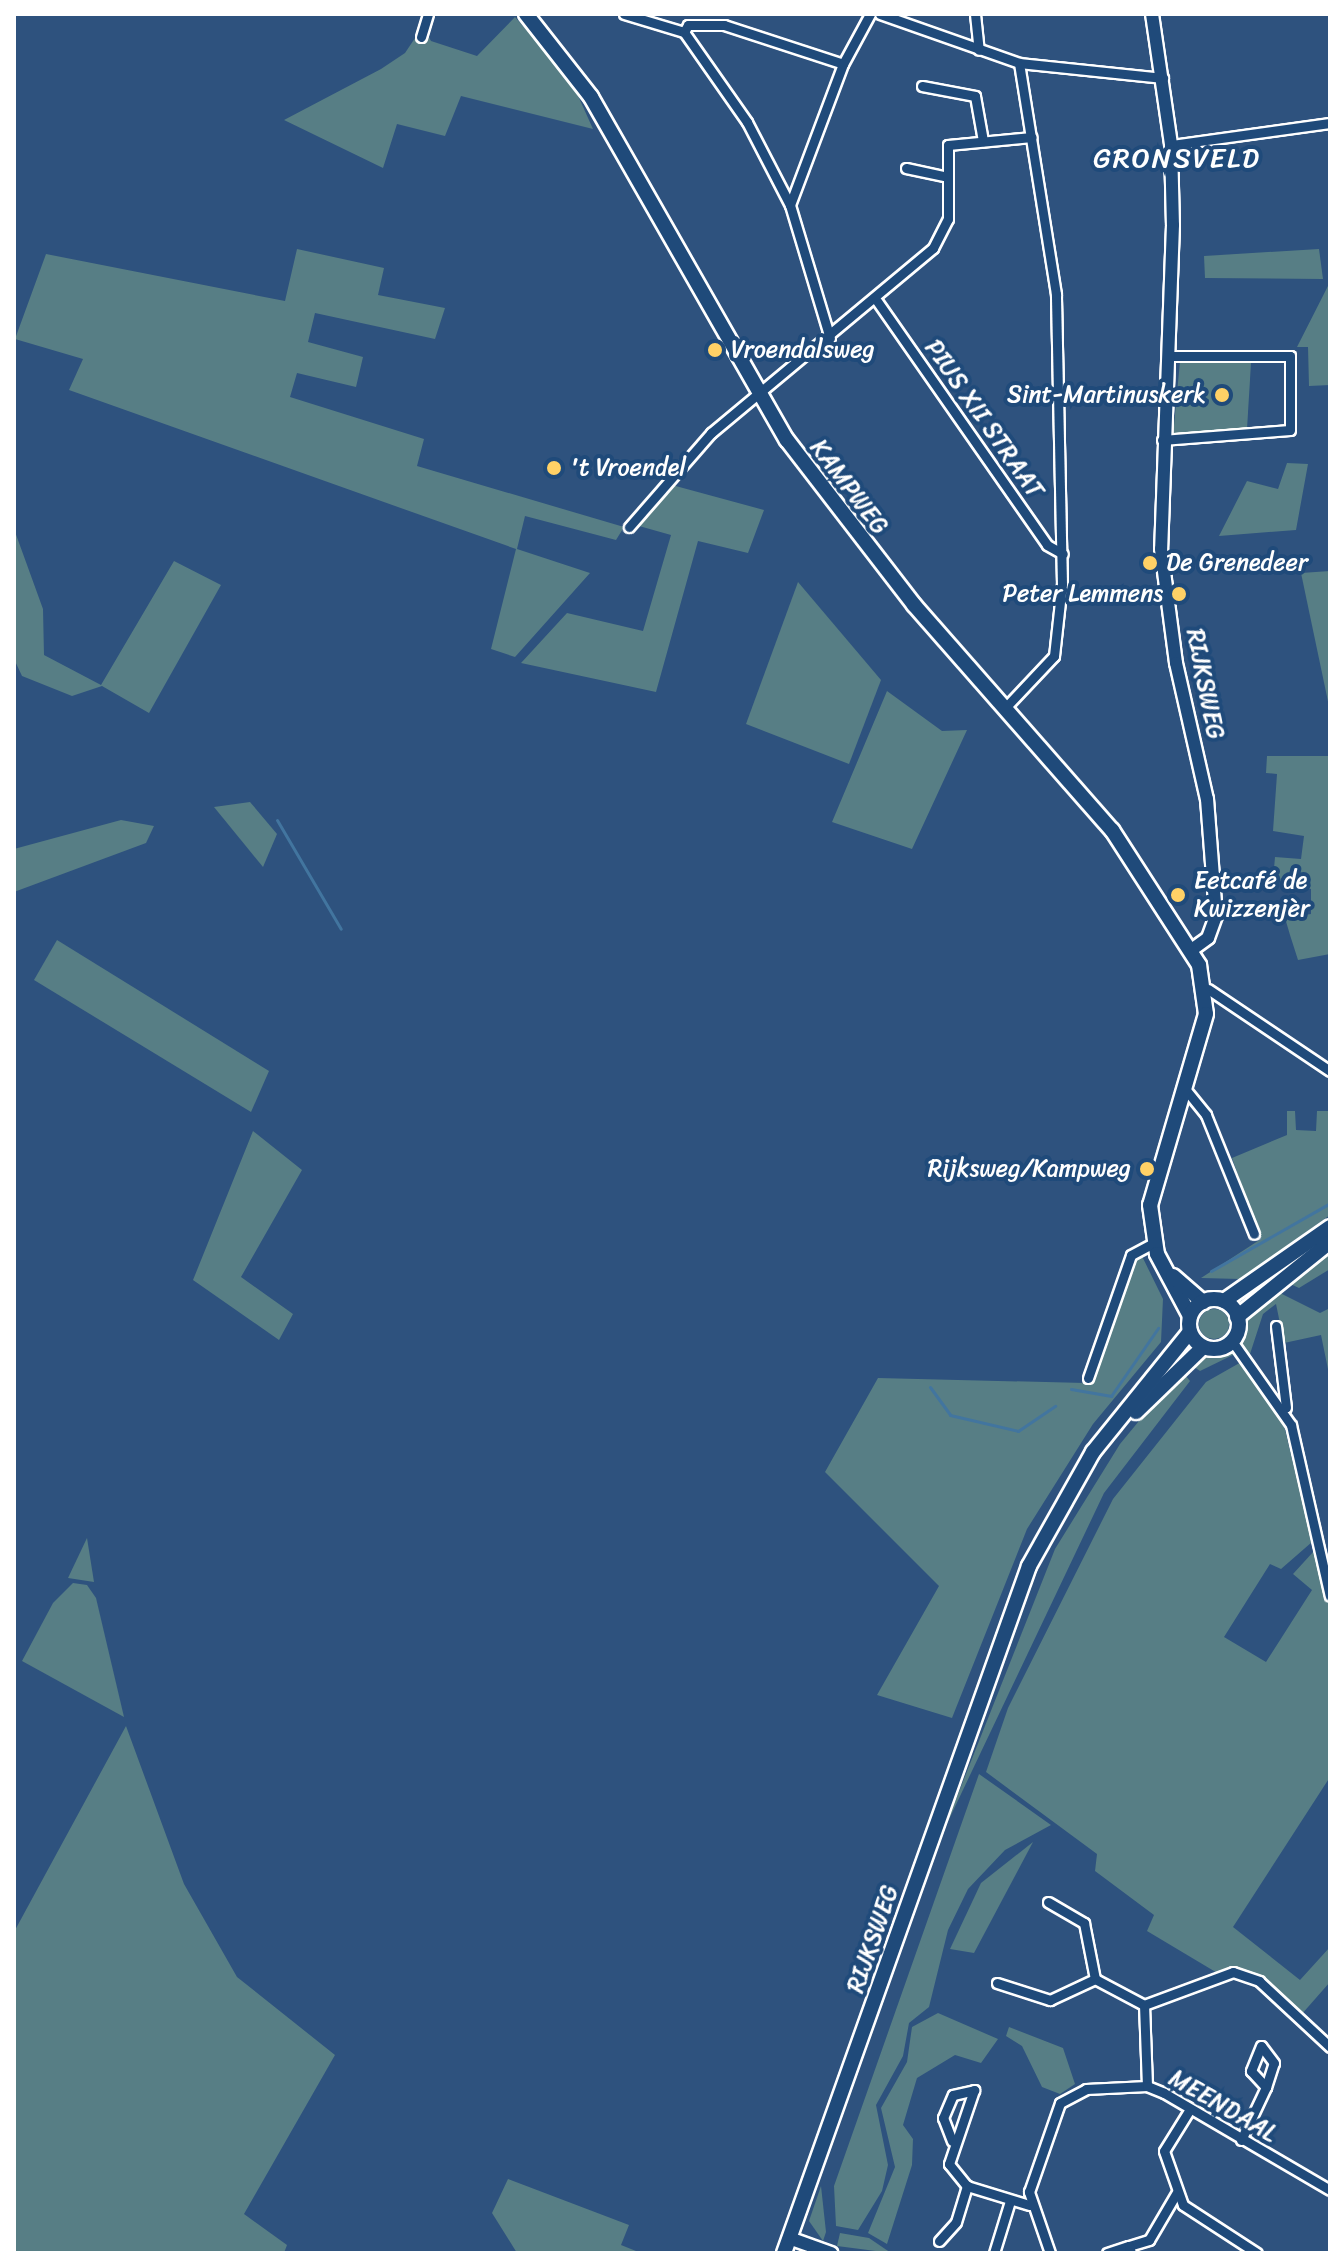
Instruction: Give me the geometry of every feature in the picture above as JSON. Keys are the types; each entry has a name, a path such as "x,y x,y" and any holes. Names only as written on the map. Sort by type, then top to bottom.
{"main road":[{"name":"KAMPWEG","path":"526,14 591,97 755,394 853,531 1122,842 1190,951"},
{"path":"1190,951 1208,989 1186,1090 1151,1198 1154,1243 1190,1316 1190,1332 1203,1347 1232,1341 1237,1317 1330,1242"},
{"path":"1190,1316 1203,1302 1224,1301 1330,1227"},
{"path":"1162,1264 1203,1302"},
{"path":"1224,1301 1237,1317"},
{"name":"RIJKSWEG","path":"787,2246 1002,1639 1064,1496 1190,1332"},
{"name":"RIJKSWEG","path":"1002,1639 1100,1457 1151,1394 1203,1347"}],"street":[{"path":"421,37 428,14"},
{"path":"624,14 684,32 747,122 790,205 830,338"},
{"path":"790,205 843,64 870,14"},
{"path":"880,14 1019,63 1163,78"},
{"path":"975,14 979,50"},
{"name":"RIJKSWEG","path":"1152,14 1171,145 1168,356 1162,440 1165,584 1213,855 1215,928 1190,951"},
{"path":"684,32 704,22 724,25 843,64"},
{"path":"1004,709 1049,666 1061,631 1063,554 1056,294 1019,63"},
{"path":"922,86 975,96 983,141"},
{"path":"1171,145 1330,123"},
{"path":"629,527 704,440 755,394 877,301 944,232 948,145 1032,137"},
{"path":"906,168 945,176"},
{"name":"PIUS XII STRAAT","path":"877,301 1047,545 1063,554"},
{"path":"1162,440 1290,430 1290,356 1251,359 1168,356"},
{"path":"1208,989 1330,1071"},
{"path":"1186,1090 1206,1115 1254,1234"},
{"path":"1088,1378 1131,1255 1154,1243"},
{"path":"1276,1326 1287,1414 1330,1596"},
{"path":"1232,1341 1287,1414"},
{"path":"1048,1902 1084,1923 1095,1979"},
{"path":"1144,2005 1215,1976 1248,1973 1330,2047"},
{"path":"997,1983 1050,2000 1095,1979"},
{"path":"1095,1979 1144,2005"},
{"path":"1144,2005 1147,2086"},
{"name":"MEENDAAL","path":"1029,2205 1060,2103 1086,2089 1147,2086 1330,2190"},
{"path":"1241,2140 1266,2087"},
{"path":"952,2141 943,2118 953,2095 974,2090 952,2141 949,2164 967,2186 1029,2205 1050,2253"},
{"path":"1190,2109 1164,2151 1183,2205 1257,2253"},
{"path":"939,2241 956,2222 967,2186"},
{"path":"1107,2253 1130,2250 1149,2240 1177,2192"},
{"path":"994,2253 1010,2201"},
{"path":"787,2246 831,2253"}],"green space":[{"path":"515,17 571,80 593,129 461,96 445,136 397,124 383,168 284,120 405,53 423,26 431,41 477,56"},
{"path":"297,249 384,268 378,295 445,308 435,339 315,313 308,342 363,357 356,387 297,373 290,397 424,439 417,466 624,527 616,540 525,516 517,549 590,573 515,657 491,649 516,549 69,390 83,359 15,339 46,254 285,301"},
{"path":"1319,249 1323,279 1205,278 1204,256"},
{"path":"1330,282 1330,385 1309,386 1308,347 1297,347"},
{"path":"1180,361 1251,363 1247,429 1173,436"},
{"path":"1287,463 1308,464 1296,530 1219,536 1247,481 1278,489"},
{"path":"672,485 764,510 748,553 698,541 656,692 521,663 567,613 643,631 671,535 639,526"},
{"path":"14,529 43,609 44,655 101,685 174,561 221,585 149,713 102,686 72,696 22,676 14,659"},
{"path":"1330,571 1330,711 1301,573"},
{"path":"798,582 881,680 849,764 746,724"},
{"path":"887,691 942,731 967,730 912,849 832,822"},
{"path":"1267,756 1330,756 1330,954 1298,960 1290,935 1285,918 1311,914 1311,889 1273,880 1275,857 1301,859 1304,836 1273,831 1277,774 1266,773"},
{"path":"250,802 277,834 263,867 214,807"},
{"path":"121,820 154,826 146,843 14,892 14,849"},
{"path":"57,940 269,1071 251,1112 34,980"},
{"path":"1287,1111 1295,1111 1296,1130 1316,1131 1317,1111 1330,1111 1330,1215 1240,1279 1201,1278 1261,1239 1232,1158 1287,1135"},
{"path":"253,1131 302,1170 241,1277 293,1314 279,1340 193,1280"},
{"path":"1330,1246 1330,1269 1299,1288 1286,1282"},
{"path":"1139,1250 1163,1299 1161,1342 1093,1424 1027,1529 952,1718 877,1695 939,1586 825,1472 878,1378 1085,1383"},
{"path":"1278,1292 1320,1313 1330,1308 1330,1379 1321,1335 1284,1343 1276,1304 1263,1314 1250,1354 1241,1344 1244,1315"},
{"path":"1214,1309 1225,1313 1229,1324 1225,1335 1214,1339 1203,1335 1199,1324 1203,1313"},
{"path":"1203,1352 1237,1353 1200,1371 1187,1362"},
{"path":"1243,1361 1281,1413 1312,1542 1281,1569 1270,1564 1224,1637 1266,1662 1312,1590 1293,1574 1314,1551 1330,1611 1330,1777 1233,1927 1300,1980 1330,1947 1330,1982 1301,2015 1253,1973 1219,1974 1147,1931 1154,1915 1095,1871 1097,1854 986,1772 1008,1708 1113,1499 1206,1382"},
{"path":"1181,1370 1190,1381 1104,1493 943,1832 1055,1549 1120,1444"},
{"path":"87,1538 94,1582 68,1578"},
{"path":"73,1583 87,1585 96,1598 124,1717 22,1661 53,1603"},
{"path":"126,1726 184,1884 237,1977 335,2055 244,2214 287,2245 284,2253 14,2253 14,1932"},
{"path":"979,1774 1051,1825 1005,1850 968,1889 948,1930 929,2007 909,2023 903,2056 876,2105 888,2165 882,2191 858,2230 836,2226 834,2186"},
{"path":"1033,1842 974,1953 950,1949 981,1883"},
{"path":"938,2013 998,2039 981,2063 955,2055 917,2078 903,2125 913,2139 912,2165 887,2244 868,2233 895,2167 881,2108 907,2062 912,2027"},
{"path":"1009,2027 1063,2048 1075,2084 1060,2094 1042,2087 1022,2046 1006,2036"},
{"path":"508,2179 629,2225 621,2245 641,2253 517,2253 492,2213"},
{"path":"821,2186 826,2232 823,2241 809,2221"},
{"path":"840,2233 869,2238 891,2253 837,2246"}],"waterway":[{"path":"277,820 341,929"},
{"path":"1211,1271 1330,1203"},
{"path":"1071,1389 1111,1396 1158,1328"},
{"path":"930,1387 950,1415 1018,1431 1055,1406"}],"place":[{"name":"Vroendalsweg","path":"715,350"},
{"name":"Sint-Martinuskerk","path":"1222,395"},
{"name":"'t Vroendel","path":"554,468"},
{"name":"De Grenedeer","path":"1150,563"},
{"name":"Peter Lemmens","path":"1179,594"},
{"name":"Eetcafé de Kwizzenjèr","path":"1178,895"},
{"name":"Rijksweg/Kampweg","path":"1147,1169"}],"district":[{"name":"GRONSVELD","path":"1177,158"}]}
